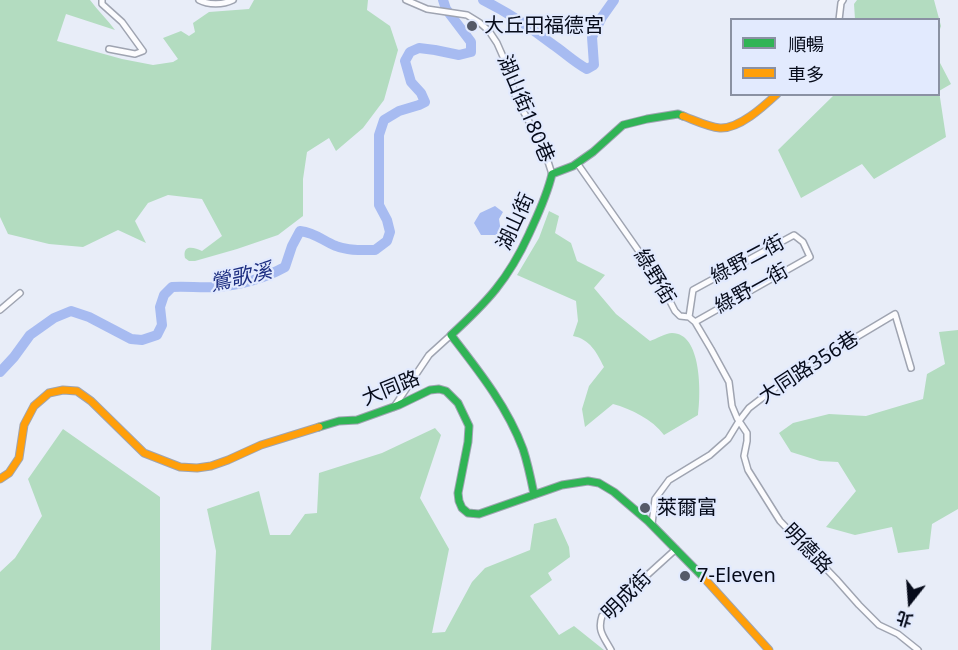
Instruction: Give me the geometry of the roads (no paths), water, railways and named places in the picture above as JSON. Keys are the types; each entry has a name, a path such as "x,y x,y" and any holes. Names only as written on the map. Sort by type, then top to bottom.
{"street":[{"path":"102,0 102,4 122,22 143,51 135,54 109,49"},
{"path":"199,0 204,3 222,3 233,0"},
{"name":"湖山街180巷","path":"406,0 427,9 467,15 480,22 489,31 508,68 516,98 544,149 552,174"},
{"path":"839,18 843,0"},
{"name":"湖山街","path":"451,335 481,308 515,264 538,218 552,174 565,170 593,152 623,125 678,114 718,128 733,127 775,96"},
{"name":"綠野街","path":"577,163 659,280 675,310 680,316 689,317 695,322 729,382 732,406 739,420"},
{"name":"綠野二街","path":"689,317 693,290 794,235"},
{"name":"綠野一街","path":"695,322 810,257 803,242 794,235"},
{"path":"0,310 20,293"},
{"name":"大同路356巷","path":"652,524 655,499 669,480 710,455 729,439 739,420 749,408 779,385 895,314 911,368"},
{"path":"394,406 429,355 451,335 499,400 526,455 534,494"},
{"name":"大同路","path":"0,479 9,473 19,458 24,425 34,406 49,393 63,390 77,391 91,401 144,453 180,467 197,468 211,466 261,445 326,424 357,420 430,390 439,389 446,391 458,403 469,426 458,501 467,513 474,515 482,513 534,494 580,482 600,483 652,524 769,650"},
{"name":"明德路","path":"739,420 747,433 744,456 748,470 780,521 879,625 898,634 918,650"},
{"name":"明成街","path":"611,650 600,630 599,624 602,616 676,549"}],"water":[{"path":"495,206 503,212 499,219 501,232 495,235 481,235 474,223 480,213"}],"waterway":[{"name":"鶯歌溪","path":"0,372 30,335 54,318 71,311 89,317 131,339 142,340 157,335 162,325 160,307 164,295 172,287 225,286 277,271 285,267 300,231 315,235 341,248 375,250 387,241 390,232 379,205 379,135 384,120 399,111 425,102 421,93 411,82 405,61 410,52 419,48 459,55 471,52 471,42 446,9 443,0"},
{"name":"鶯歌溪","path":"483,0 527,26 587,69 594,65 592,37 614,0"}],"place":[{"name":"大丘田福德宮","path":"472,26"},
{"name":"萊爾富","path":"645,508"},
{"name":"7-Eleven","path":"685,576"}]}
